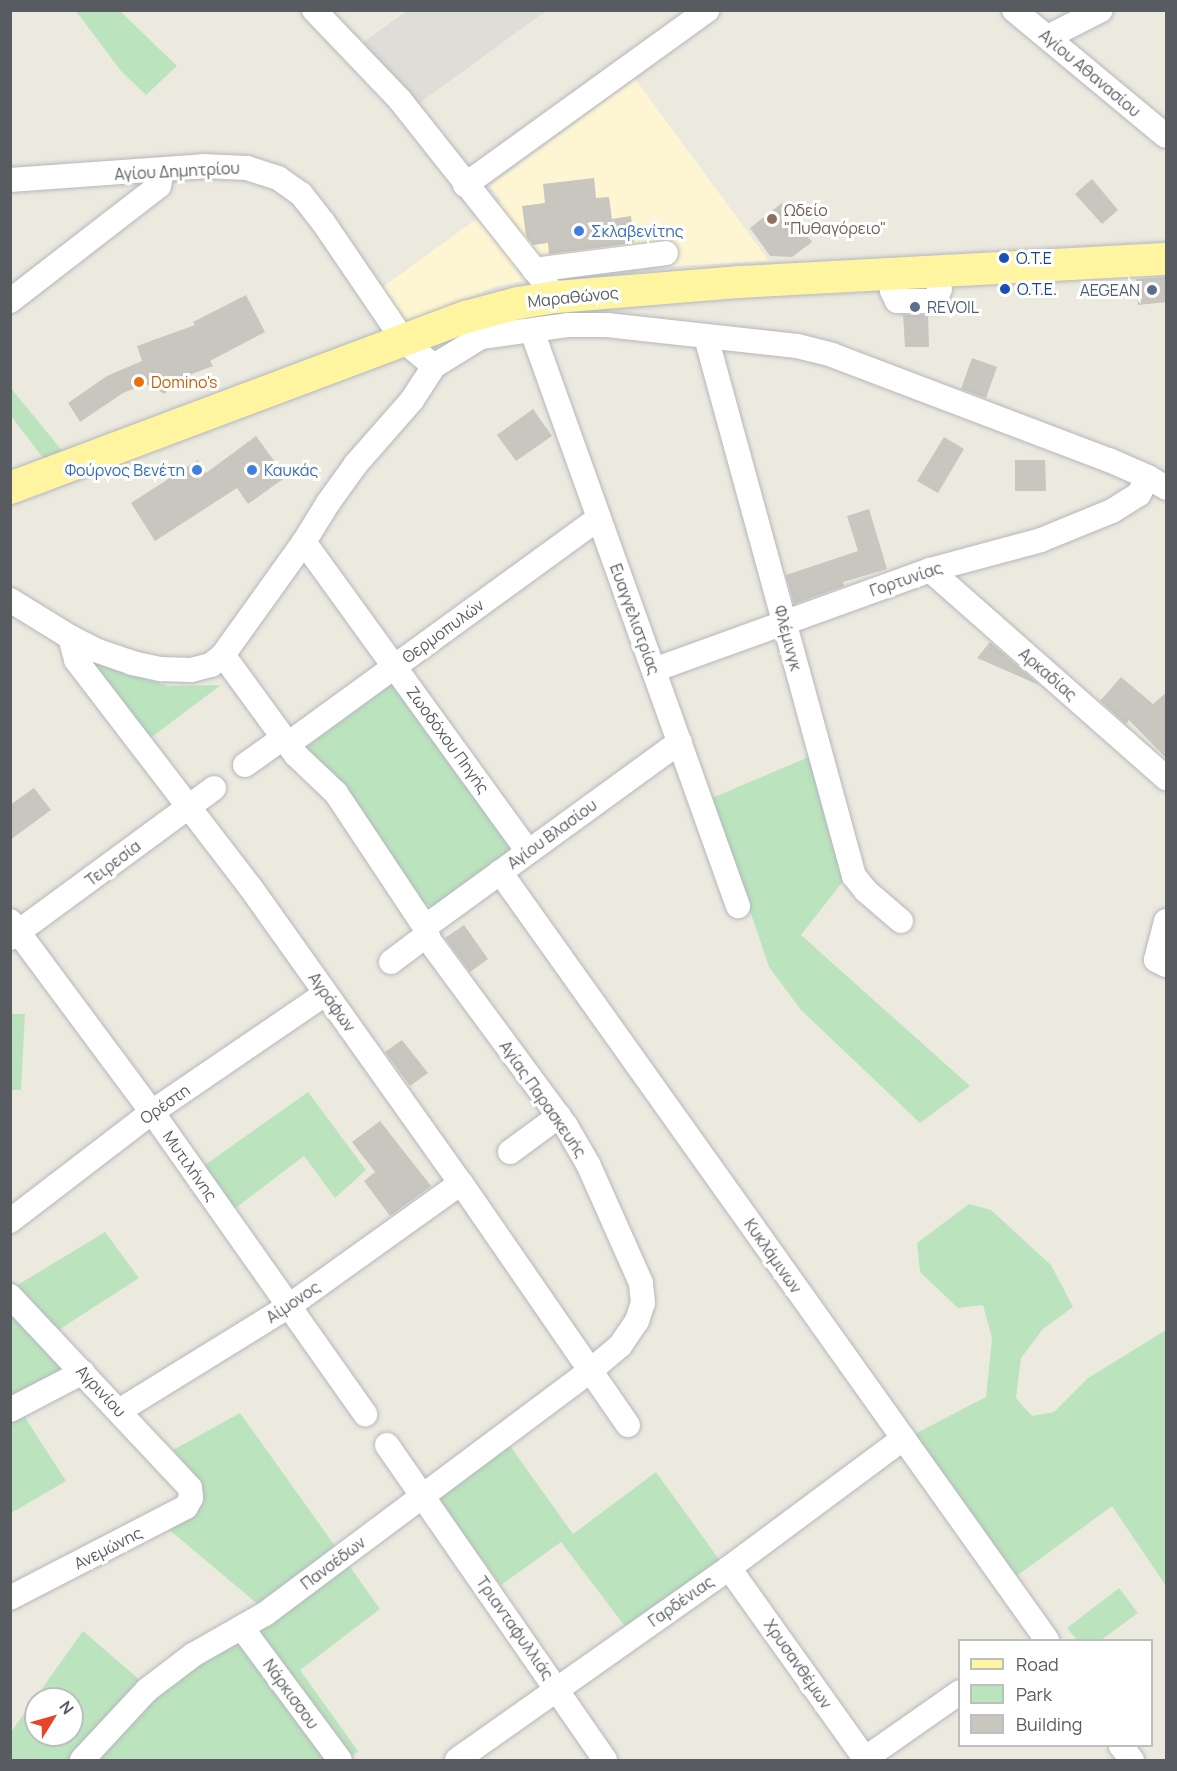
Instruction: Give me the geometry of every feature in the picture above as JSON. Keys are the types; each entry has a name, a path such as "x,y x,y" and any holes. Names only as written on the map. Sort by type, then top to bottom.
{"main road":[{"name":"Μαραθώνος","path":"10,488 466,317 556,297 759,281 1167,259"}],"street":[{"path":"314,10 400,100 556,297"},
{"path":"465,184 708,10"},
{"name":"Αγίου Αθανασίου","path":"1014,10 1167,136"},
{"path":"1048,37 1101,10"},
{"name":"Αγίου Δημητρίου","path":"10,180 162,171 203,166 247,168 278,178 293,189 323,222 404,341 434,366"},
{"path":"10,301 159,186 162,171"},
{"path":"534,270 666,253"},
{"path":"892,291 897,301 934,301 940,289"},
{"path":"10,600 95,650 132,663 162,669 191,670 211,665 223,655 304,542 356,464 412,400 434,366 481,337 569,325 607,325 797,346 832,355 1157,482"},
{"name":"Ευαγγελιστρίας","path":"532,331 738,906"},
{"name":"Φλέμινγκ","path":"706,337 854,876 866,891 902,921"},
{"name":"Γορτυνίας","path":"654,670 930,570 1041,540 1112,511 1157,482"},
{"name":"Θερμοπυλών","path":"285,741 394,666 599,518"},
{"name":"Ζωοδόχου Πηγής","path":"304,542 528,851"},
{"name":"Αρκαδίας","path":"930,570 1167,778"},
{"name":"Αγράφων","path":"70,637 76,660 190,806 326,994 461,1183 628,1425"},
{"name":"Αγίας Παρασκευής","path":"223,655 296,755 336,792 426,931 558,1116 588,1164 641,1283 643,1303 637,1321 620,1346 590,1371"},
{"path":"245,765 285,741"},
{"name":"Αγίου Βλασίου","path":"391,962 500,872 680,742"},
{"name":"Τειρεσία","path":"13,931 214,788"},
{"name":"Κυκλάμινων","path":"500,872 903,1439 1040,1638"},
{"path":"1161,962 1167,921"},
{"name":"Μυτιλήνης","path":"13,931 152,1112 365,1414"},
{"name":"Ορέστη","path":"10,1221 152,1112 326,994"},
{"path":"510,1152 558,1116"},
{"name":"Αίμονος","path":"119,1411 289,1306 461,1183"},
{"name":"Αγρινίου","path":"10,1296 190,1488"},
{"name":"Πανσέδων","path":"83,1760 147,1690 193,1655 265,1614 590,1371"},
{"path":"10,1410 83,1372"},
{"name":"Γαρδένιας","path":"457,1761 557,1687 729,1568 903,1439"},
{"path":"387,1445 423,1496"},
{"name":"Ανεμώνης","path":"10,1598 186,1507 191,1498 190,1488"},
{"name":"Τριανταφυλλιάς","path":"423,1496 557,1687 605,1761"},
{"name":"Χρυσανθέμων","path":"729,1568 865,1760"},
{"name":"Νάρκισσου","path":"242,1628 340,1761"},
{"path":"865,1760 958,1693"},
{"path":"1122,1747 1132,1761"}],"shaded area":[{"path":"407,11 546,11 418,104 362,43"},
{"path":"635,79 769,261 585,271 496,286 403,326 379,290 501,201 490,186"}],"green space":[{"path":"76,11 120,11 177,66 146,95 121,71"},
{"path":"10,387 64,453 44,459 11,416"},
{"path":"87,661 169,686 221,685 149,739"},
{"path":"393,683 516,849 437,909 420,901 304,749"},
{"path":"811,756 847,876 801,935 970,1086 920,1123 801,1010 769,967 712,798"},
{"path":"11,1014 25,1014 21,1090 11,1090"},
{"path":"308,1092 366,1170 335,1198 304,1156 233,1210 202,1167"},
{"path":"969,1204 991,1210 1051,1265 1073,1307 1043,1329 1021,1358 1016,1398 1032,1416 1054,1412 1088,1378 1166,1330 1166,1586 1112,1506 1010,1581 909,1437 986,1397 992,1338 983,1305 958,1308 920,1272 917,1243"},
{"path":"105,1232 139,1278 43,1340 69,1369 13,1399 66,1481 11,1513 11,1289"},
{"path":"240,1413 380,1609 300,1670 358,1751 347,1760 11,1760 11,1732 24,1714 24,1747 84,1747 84,1687 43,1687 83,1631 141,1681 155,1699 260,1606 166,1527 194,1513 203,1497 202,1483 173,1450"},
{"path":"508,1443 573,1534 656,1472 721,1562 627,1629 561,1542 501,1585 436,1497"},
{"path":"1119,1588 1138,1613 1102,1639 1076,1639 1067,1628"}],"building":[{"name":"Σκλαβενίτης","path":"594,178 596,198 609,197 612,219 631,216 634,243 549,254 548,243 533,245 526,236 522,206 545,203 543,184"},
{"path":"1092,179 1118,210 1102,224 1075,194"},
{"path":"782,203 812,242 792,257 770,256 750,228"},
{"name":"AEGEAN","path":"1167,277 1167,302 1138,305 1136,279"},
{"path":"246,295 265,332 210,361 213,366 171,382 165,394 146,384 123,393 80,422 68,403 107,376 142,361 137,346 195,325 193,322"},
{"path":"903,315 928,315 929,347 905,347"},
{"path":"972,358 997,367 986,398 961,389"},
{"path":"533,409 552,436 516,461 497,435"},
{"path":"256,436 286,477 248,504 237,488 155,541 131,503 198,460 206,473"},
{"path":"944,437 964,449 938,493 917,481"},
{"path":"1015,460 1045,460 1046,491 1015,491"},
{"path":"869,509 887,569 843,582 844,586 794,604 786,575 858,551 847,516"},
{"path":"990,642 1039,685 977,658"},
{"path":"1121,677 1153,704 1167,692 1167,759 1129,720 1126,724 1100,701"},
{"path":"34,788 51,810 10,840 10,805"},
{"path":"464,925 488,959 470,972 445,938"},
{"path":"402,1040 428,1073 410,1086 385,1052"},
{"path":"380,1121 431,1186 390,1216 364,1181 375,1172 352,1142"}],"place":[{"name":"Ωδείο \"Πυθαγόρειο\"","path":"772,219"},
{"name":"Σκλαβενίτης","path":"579,231"},
{"name":"Ο.Τ.Ε","path":"1004,258"},
{"name":"Ο.Τ.Ε.","path":"1005,289"},
{"name":"AEGEAN","path":"1152,290"},
{"name":"REVOIL","path":"915,307"},
{"name":"Domino's","path":"139,382"},
{"name":"Φούρνος Βενέτη","path":"197,470"},
{"name":"Καυκάς","path":"252,470"}]}
